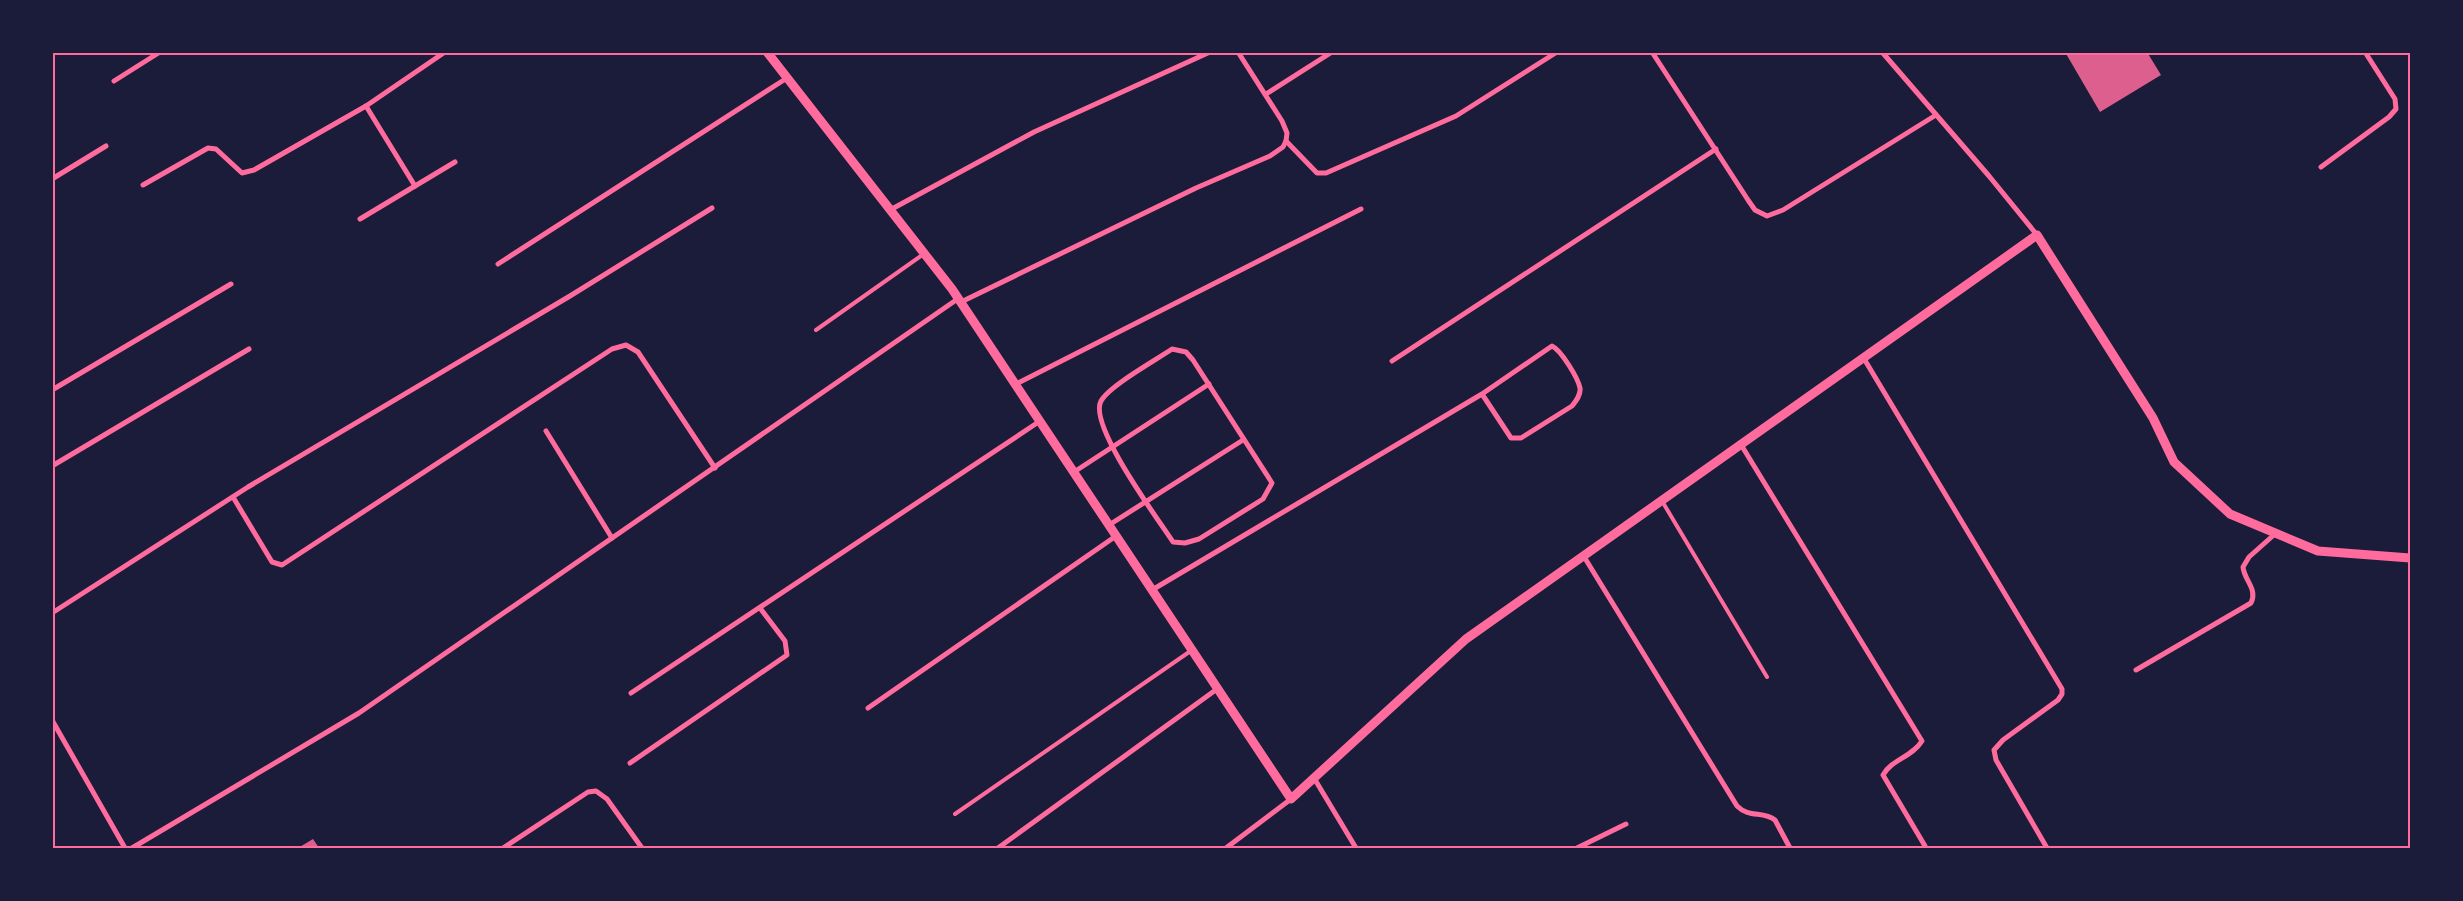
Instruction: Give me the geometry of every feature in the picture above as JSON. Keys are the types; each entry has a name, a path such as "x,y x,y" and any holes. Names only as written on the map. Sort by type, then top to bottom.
{"street":[{"path":"114,81 160,52"},
{"path":"143,185 208,148 216,149 242,173 254,170 366,106 445,52"},
{"path":"767,52 960,300 1291,799"},
{"path":"890,210 1034,132 1210,52"},
{"path":"132,848 350,719 960,300 1196,188 1270,156 1283,147 1286,141 1286,133 1282,121 1238,52"},
{"path":"1266,94 1332,52"},
{"path":"1286,141 1317,173 1326,173 1456,116 1557,52"},
{"path":"1652,52 1755,210 1767,216 1783,210 1936,115"},
{"path":"1882,52 2037,235 2153,418 2174,462 2230,514 2318,551 2410,558"},
{"path":"2321,167 2389,117 2396,109 2395,99 2365,52"},
{"path":"498,264 787,78"},
{"path":"366,106 415,186"},
{"path":"52,179 106,146"},
{"path":"1392,361 1716,149"},
{"path":"360,219 455,162"},
{"path":"52,613 233,497 570,296 712,208"},
{"path":"1016,384 1361,209"},
{"path":"1226,848 1291,799 1466,639 1660,499 2037,235"},
{"path":"52,390 230,284"},
{"path":"233,497 272,562 282,565 612,348 626,345 638,352 715,468"},
{"path":"1152,590 1482,394 1552,346 1557,348 1562,354 1580,389 1578,398 1572,406 1521,438 1510,438 1482,394"},
{"path":"52,466 250,348"},
{"path":"1172,349 1186,352 1209,384 1243,440 1272,483 1263,499 1207,534 1185,543 1173,542 1104,433 1099,415 1100,402 1109,391 1172,349"},
{"path":"1862,357 2062,690 2058,700 2003,740 1994,750 1996,760 2046,848"},
{"path":"1074,472 1209,384"},
{"path":"632,693 1040,421"},
{"path":"546,431 612,538"},
{"path":"1109,524 1243,440"},
{"path":"1740,443 1922,741 1917,750 1888,766 1883,776 1925,846"},
{"path":"2136,670 2251,603 2254,598 2244,572 2245,562 2276,533"},
{"path":"868,708 1116,536"},
{"path":"1583,555 1737,806 1748,814 1771,817 1775,820 1790,848"},
{"path":"630,763 787,655 785,641 760,608"},
{"path":"998,848 1217,689"},
{"path":"52,720 125,848"},
{"path":"1314,778 1356,848"},
{"path":"503,848 588,792 596,791 606,799 642,848"},
{"path":"1577,848 1626,824"}],"lane":[{"path":"816,330 925,254"},
{"path":"1660,499 1767,677"},
{"path":"955,814 1192,650"}],"building":[{"path":"2065,52 2147,52 2161,75 2100,112"},
{"path":"313,839 319,848 298,848"}]}
